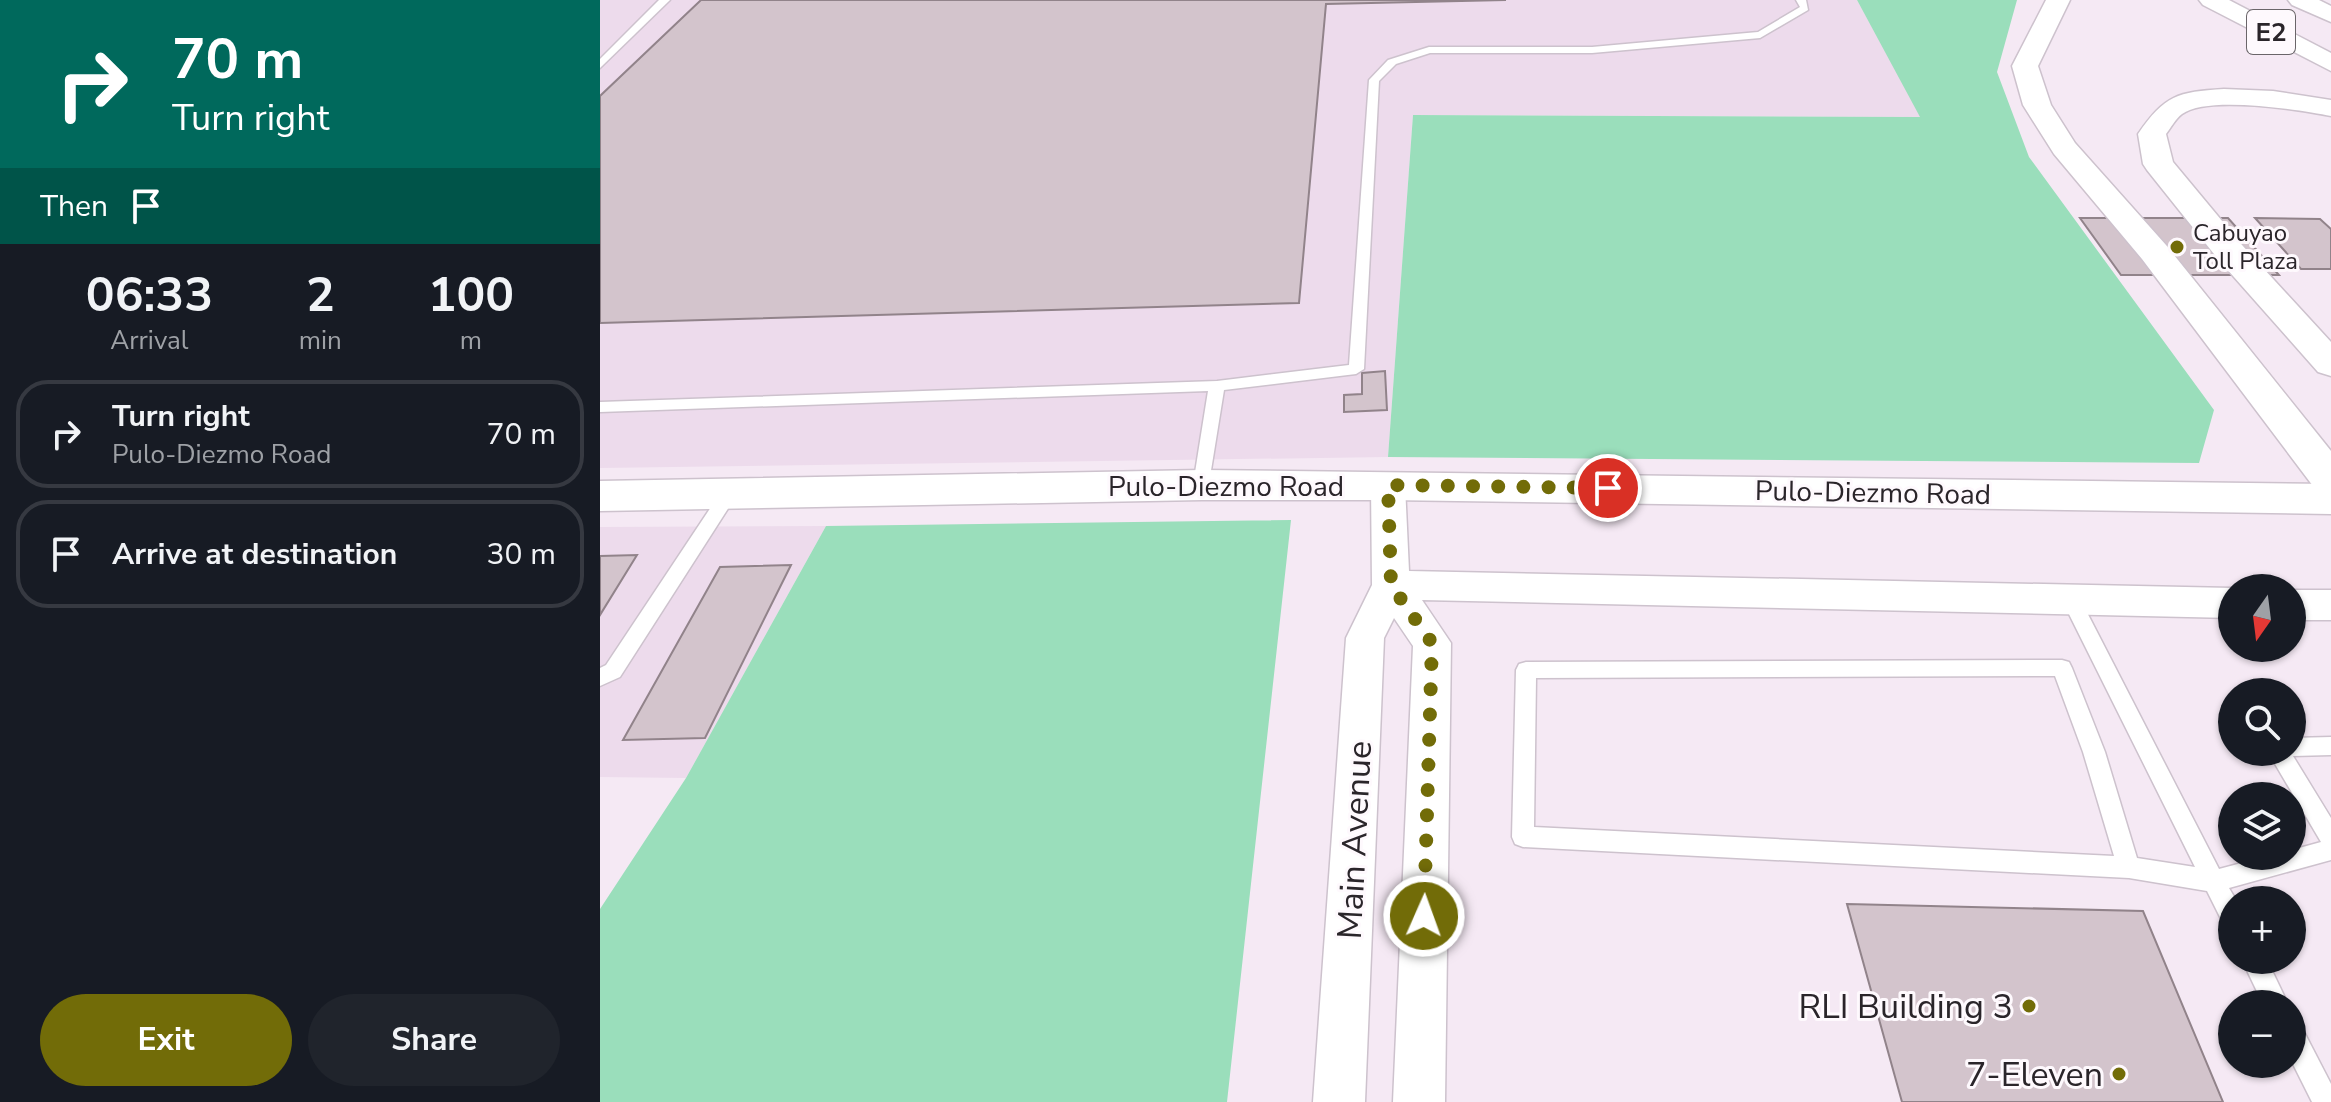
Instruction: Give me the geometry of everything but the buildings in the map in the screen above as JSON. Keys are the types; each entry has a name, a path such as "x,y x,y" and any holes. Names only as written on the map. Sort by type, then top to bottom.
{"main road":[{"path":"2058,0 2025,66 2037,105 2064,148 2154,252 2331,480"},
{"name":"E2","path":"2211,0 2331,63"},
{"name":"E2","path":"2300,0 2331,15"},
{"path":"2331,108 2257,97 2204,99 2173,107 2152,134 2158,164 2230,252 2331,364"},
{"name":"Pulo-Diezmo Road","path":"600,496 1202,485 1388,485 2331,499"}],"street":[{"name":"Main Avenue","path":"1339,1102 1365,638 1391,585 1388,485"},
{"path":"1391,585 2218,603"},
{"path":"1391,585 1432,643 1419,1102"},
{"path":"2306,605 2331,605"}],"lane":[{"path":"600,65 665,0"},
{"path":"600,407 1217,386 1356,369 1374,80 1392,62 1429,50 1592,50 1760,35 1805,8 1801,0"},
{"path":"1202,485 1217,386"},
{"path":"600,678 613,671 729,493"},
{"path":"2071,600 2218,889"},
{"path":"2129,867 2094,752 2062,668 1526,670 1523,837 2129,867 2214,881 2331,850"},
{"path":"2306,747 2331,746"},
{"path":"2287,766 2331,838"},
{"path":"2306,1063 2326,1102"}],"shaded area":[{"path":"600,0 1857,0 1921,117 1413,115 1388,457 600,468"},
{"path":"826,526 686,778 600,777 600,527"}],"green space":[{"path":"1857,0 2017,0 1997,72 2029,157 2214,410 2199,463 1388,457 1413,115 1920,117"},
{"path":"1291,520 1227,1102 600,1102 600,909 686,778 826,526"}],"place":[{"name":"Cabuyao Toll Plaza","path":"2177,247"},
{"name":"RLI Building 3","path":"2029,1006"},
{"name":"7-Eleven","path":"2119,1074"}],"route":[{"path":"1424,916 1432,643 1391,585 1388,485 1608,488"}]}
